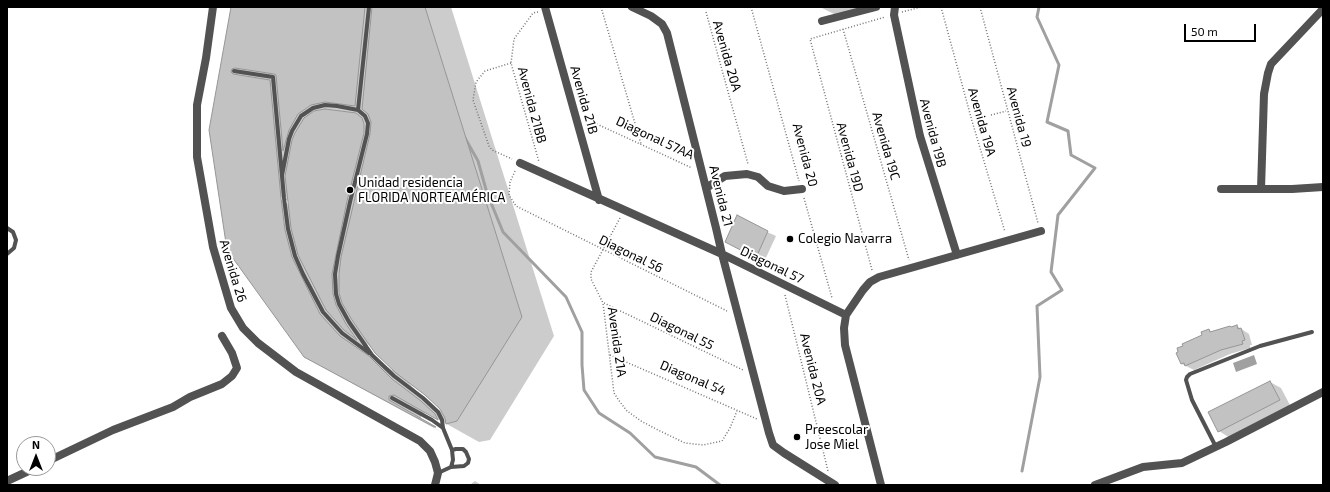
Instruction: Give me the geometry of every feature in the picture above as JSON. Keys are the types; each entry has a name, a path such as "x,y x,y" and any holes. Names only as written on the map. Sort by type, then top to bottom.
{"street":[{"name":"Avenida 26","path":"213,7 206,58 197,105 197,157 213,247 231,308 242,328 258,343 296,372 420,442 430,451 435,462 438,473 436,485"},
{"name":"Avenida 21","path":"632,7 651,16 662,24 667,33 722,254 773,445 833,484"},
{"path":"822,21 876,7"},
{"name":"Avenida 21B","path":"545,9 599,200"},
{"path":"1261,189 1264,94 1268,73 1272,64 1323,9"},
{"name":"Avenida 19B","path":"894,11 920,136 957,255"},
{"name":"Diagonal 57","path":"520,163 599,200 722,254 846,315"},
{"path":"706,188 725,176 747,174 758,177 768,186 784,190 802,189"},
{"path":"1221,189 1323,187"},
{"path":"881,485 845,345 844,328 846,315 863,290 874,280 885,275 1041,231"},
{"path":"56,458 113,430 172,407 190,397 222,384 232,376 237,368 232,353 222,336"},
{"path":"1095,485 1143,467 1182,463 1323,392"},
{"path":"7,481 18,476"}],"lane":[{"path":"358,110 369,7"},
{"path":"234,71 273,77 288,229 295,256 323,312 342,333 372,355 394,376 423,398 438,412 452,450 453,460 451,467"},
{"path":"282,175 289,139 292,130 301,116 313,108 325,105 358,110 366,116 368,123 367,134 342,238 336,268 335,283 339,304 349,322 372,355"},
{"path":"7,228 13,232 16,240 14,248 7,254"},
{"path":"1216,447 1192,400 1186,380 1190,374 1260,346 1312,332"},
{"path":"392,398 432,420 443,428"},
{"path":"438,473 451,467 464,466 468,463 469,459 466,452 463,450 452,450"}],"path":[{"path":"601,7 640,144"},
{"name":"Avenida 20","path":"751,7 835,309"},
{"path":"843,29 894,11 921,7"},
{"name":"Avenida 19A","path":"941,7 972,121 1008,241"},
{"name":"Avenida 19","path":"980,7 1041,231"},
{"name":"Avenida 21BB","path":"541,173 512,63 514,38 533,13 545,9"},
{"name":"Avenida 20A","path":"706,12 751,175"},
{"name":"Avenida 19D","path":"843,29 810,40 874,280"},
{"name":"Avenida 19C","path":"843,29 912,268"},
{"path":"512,63 485,70 476,82 473,100 489,146 492,150 520,163"},
{"path":"991,115 1007,110"},
{"name":"Diagonal 57AA","path":"575,114 702,173"},
{"path":"841,156 849,154"},
{"name":"Diagonal 56","path":"520,163 510,182 509,195 516,206 602,250 738,316"},
{"name":"Avenida 21A","path":"624,211 591,272 591,279 603,303 614,393 627,411 641,421 685,443 703,445 722,442 737,411"},
{"name":"Avenida 20A","path":"782,284 833,484"},
{"name":"Diagonal 55","path":"603,303 754,375"},
{"name":"Diagonal 54","path":"610,355 766,423"}],"shaded area":[{"path":"1254,355 1257,364 1236,372 1233,363"}],"building":[{"path":"231,7 365,7 355,106 325,102 311,105 298,114 289,130 283,151 276,75 235,68 232,69 231,72 233,74 270,80 285,230 292,257 320,314 340,336 369,356 392,379 421,401 435,414 438,420 394,395 389,396 389,400 436,427 304,357 227,250 209,130"},
{"path":"372,7 425,7 522,317 457,421 446,424 445,418 440,409 425,395 396,373 375,353 352,320 342,303 339,293 341,257 370,134 371,122 368,114 362,109"},
{"path":"325,109 356,113 362,118 364,124 364,133 347,201 332,274 333,294 336,305 346,324 357,340 344,330 326,310 298,255 291,228 285,176 292,140 304,118 314,111"},
{"path":"737,215 768,231 756,258 725,242"},
{"path":"1237,325 1238,329 1241,328 1245,340 1242,341 1243,344 1221,350 1185,366 1184,363 1181,364 1176,353 1178,352 1177,348 1183,346 1182,344 1202,335 1201,332 1209,329 1210,332"},
{"path":"1270,381 1280,400 1218,432 1208,412"}],"waterway":[{"path":"1022,471 1040,377 1037,306 1062,290 1051,272 1058,215 1095,168 1071,155 1068,131 1047,122 1059,65 1037,17 1039,7"},
{"path":"465,138 478,161 487,193 503,232 566,297 582,332 584,390 599,413 630,433 655,457 696,467 720,485"}],"place":[{"name":"Unidad residencia FLORIDA NORTEAMÉRICA","path":"350,190"},
{"name":"Colegio Navarra","path":"790,239"},
{"name":"Preescolar Jose Miel","path":"797,437"}]}
